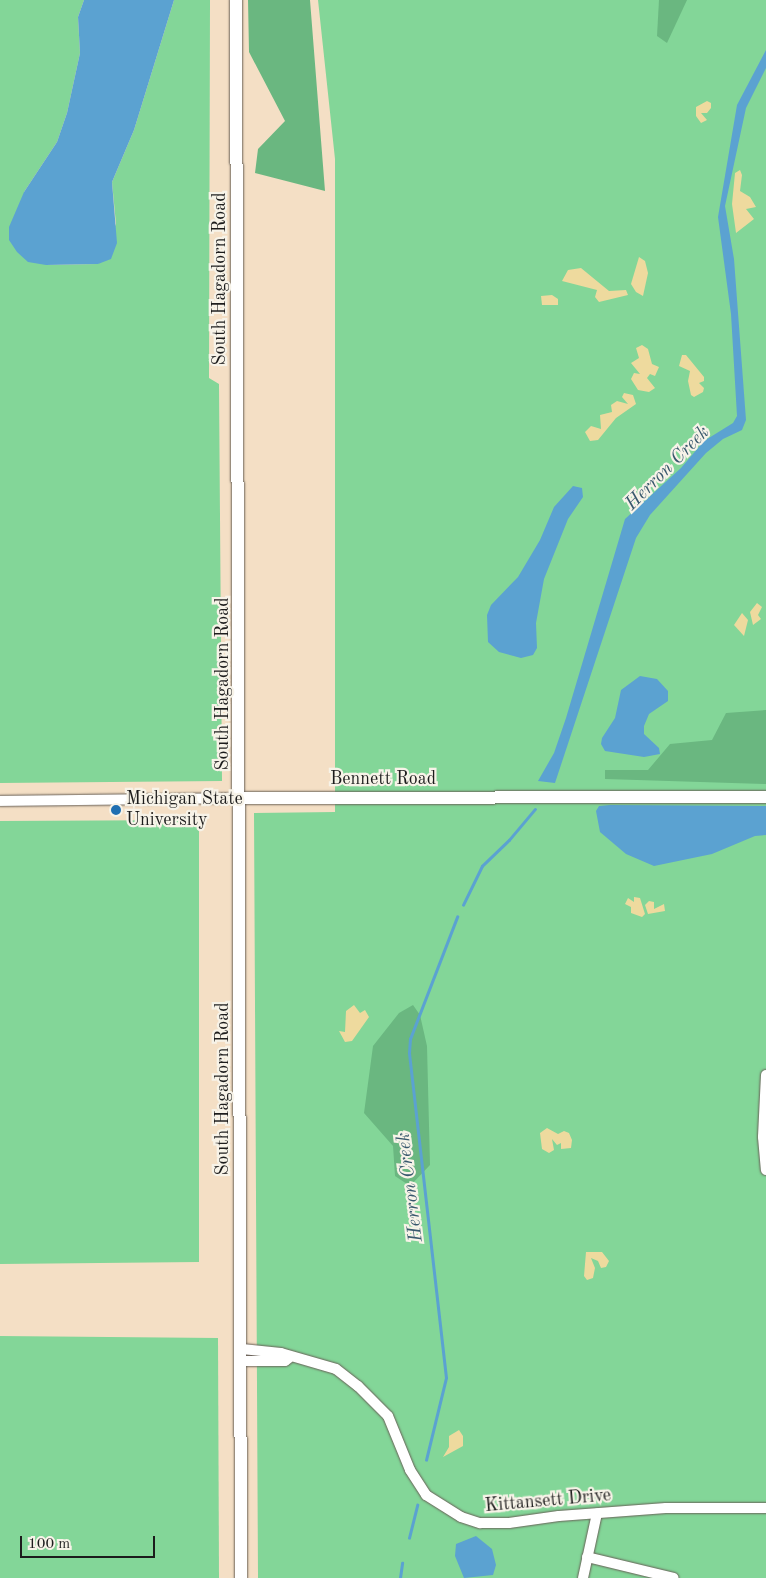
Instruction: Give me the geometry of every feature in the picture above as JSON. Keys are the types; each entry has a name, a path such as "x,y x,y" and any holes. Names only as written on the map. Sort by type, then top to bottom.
{"street":[{"name":"South Hagadorn Road","path":"236,0 241,798 242,1578"},
{"name":"Bennett Road","path":"0,800 766,796"},
{"path":"766,1075 764,1137 766,1170"},
{"name":"Kittansett Drive","path":"242,1355 285,1361 289,1358 336,1369 358,1386 388,1416 410,1470 426,1495 461,1518 480,1523 509,1524 597,1513 666,1508 766,1508"},
{"path":"582,1578 597,1513"},
{"path":"587,1557 674,1578"}],"green space":[{"path":"0,0 84,0 78,17 80,53 67,113 57,142 24,192 46,265 98,264 116,224 112,182 134,130 174,0 210,0 209,378 219,384 222,781 0,783"},
{"path":"248,0 310,0 325,191 255,173 258,149 285,121 249,52"},
{"path":"318,0 766,0 766,1578 258,1578 254,813 335,812 335,159"},
{"path":"659,0 687,0 667,43 657,36"},
{"path":"766,710 766,784 605,779 605,770 648,770 670,744 712,740 726,713"},
{"path":"199,820 199,1262 0,1264 0,821"},
{"path":"413,1005 420,1015 427,1046 430,1165 410,1186 395,1176 393,1146 364,1113 373,1046 399,1013"},
{"path":"0,1336 218,1338 219,1578 0,1578"}],"sand":[{"path":"707,101 711,103 711,108 707,113 701,113 707,120 701,123 696,116 696,107"},
{"path":"740,170 742,175 740,191 750,197 756,207 746,209 754,219 736,233 732,204 735,173"},
{"path":"639,257 645,261 648,273 643,296 636,292 631,284"},
{"path":"581,268 609,291 626,290 628,295 599,302 595,297 597,290 562,281 568,270"},
{"path":"552,295 558,299 558,305 542,305 541,296"},
{"path":"642,345 648,349 652,364 659,367 655,376 650,374 647,378 655,388 649,392 638,390 631,379 634,373 640,374 631,363 639,358 636,348"},
{"path":"682,355 686,355 704,377 704,381 699,383 704,388 703,392 694,397 691,395 688,381 690,371 679,366"},
{"path":"624,393 633,395 636,404 616,418 598,440 590,441 585,432 591,426 601,429 600,415 612,412 611,405 617,401 628,404 622,397"},
{"path":"757,603 762,607 758,615 761,619 753,625 750,612"},
{"path":"742,613 748,620 744,636 734,625"},
{"path":"634,897 640,898 645,914 642,917 631,913 631,907 625,904 628,898 634,902"},
{"path":"649,901 654,902 654,909 664,904 665,911 648,914 645,905"},
{"path":"354,1005 360,1013 365,1010 369,1017 352,1041 345,1042 339,1031 345,1032 346,1011"},
{"path":"547,1128 558,1134 564,1131 569,1133 572,1140 571,1148 561,1149 561,1143 557,1145 552,1139 554,1150 549,1153 542,1149 540,1133"},
{"path":"586,1252 602,1252 609,1261 606,1267 601,1268 598,1261 591,1258 595,1268 593,1278 587,1280 584,1276"},
{"path":"459,1430 463,1436 463,1446 443,1457 449,1447 449,1436"}],"water":[{"path":"84,0 174,0 134,130 112,182 117,243 111,259 98,264 46,265 28,262 17,252 9,240 9,227 24,192 57,142 67,113 80,53 78,17"},
{"path":"766,50 766,68 746,108 725,206 734,259 746,420 742,430 723,439 706,453 650,515 636,538 555,783 538,781 554,753 566,718 625,519 681,468 704,441 733,423 737,416 731,314 718,217 737,105"},
{"path":"573,486 582,488 583,497 568,519 544,579 536,623 537,648 533,655 521,658 499,652 488,642 487,615 491,605 518,577 540,540 554,507"},
{"path":"640,676 657,679 668,691 668,701 649,714 644,726 644,734 659,748 660,754 644,757 605,751 601,744 602,738 615,718 621,690"},
{"path":"599,806 766,806 766,835 755,836 712,854 654,866 626,854 600,832 596,811"},
{"path":"476,1536 492,1549 496,1565 493,1575 464,1578 455,1556 456,1544"}],"waterway":[{"name":"Herron Creek","path":"463,905 482,866 509,840 535,809"},
{"name":"Herron Creek","path":"426,1460 446,1378 409,1053 410,1039 457,917"},
{"name":"Herron Creek","path":"409,1538 417,1505"},
{"name":"Herron Creek","path":"400,1578 402,1563"}],"place":[{"name":"Michigan State University","path":"116,810"}]}
